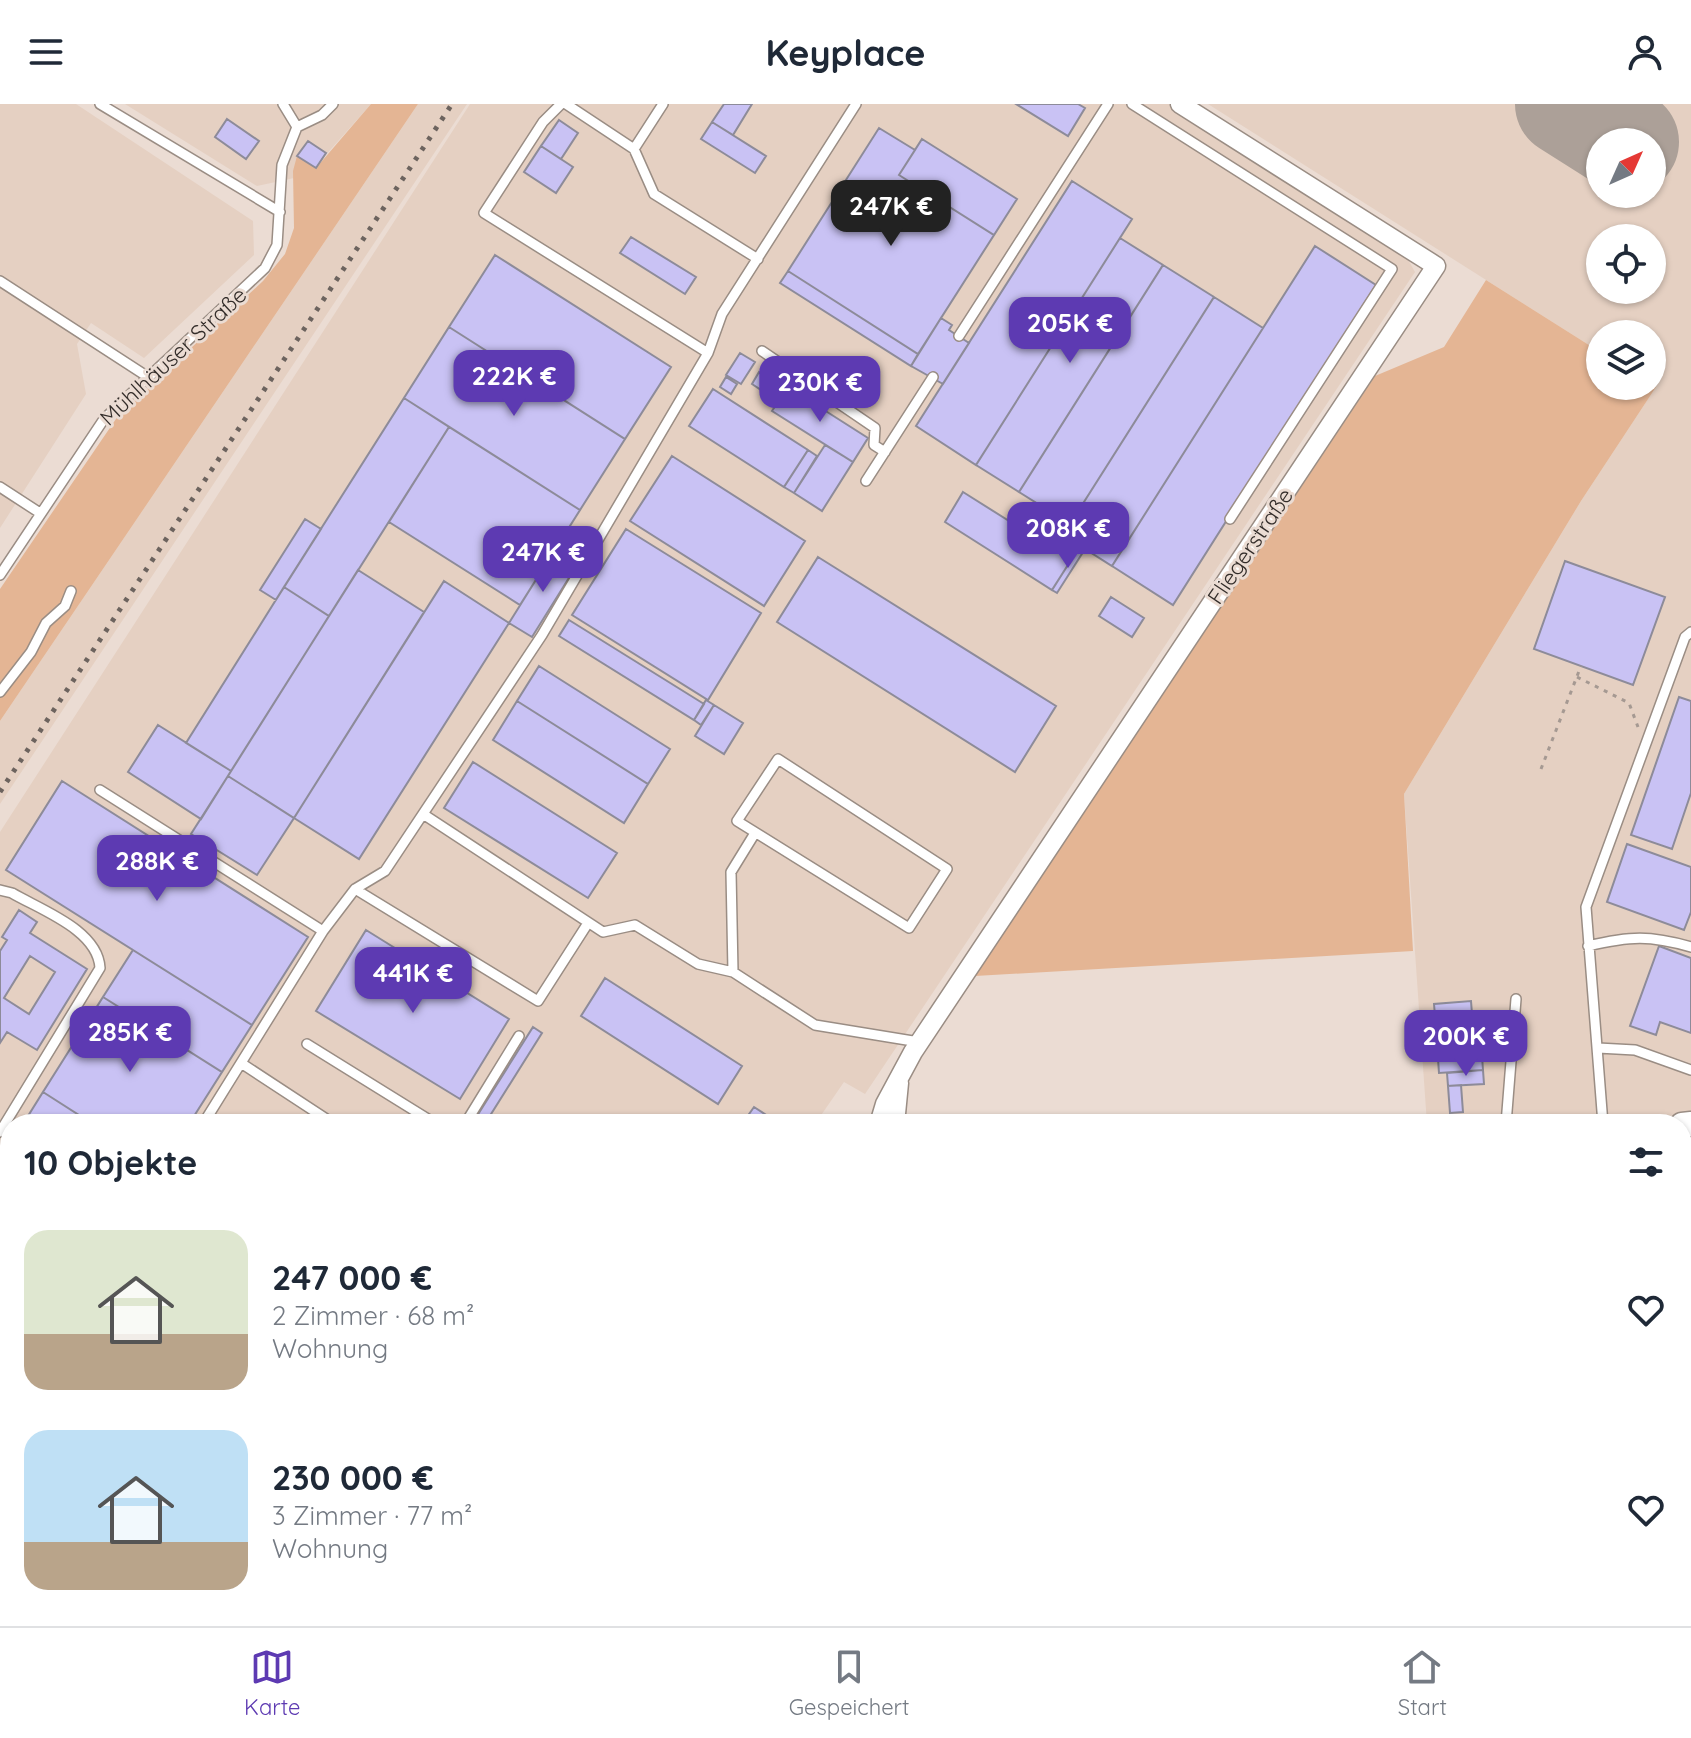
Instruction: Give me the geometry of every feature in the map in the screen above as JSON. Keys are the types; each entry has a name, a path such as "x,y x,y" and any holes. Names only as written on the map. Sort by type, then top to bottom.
{"street":[{"name":"Fliegerstraße","path":"884,1114 919,1042 1436,266 1180,104"},
{"name":"Fliegerstraße","path":"896,1114 900,1080"}],"lane":[{"path":"100,104 280,212"},
{"path":"283,104 297,127 322,115 333,104"},
{"path":"708,353 484,213 543,122 563,104 634,149 654,194 758,259"},
{"path":"634,149 663,104"},
{"path":"209,1114 323,931 355,889 385,871 542,635 708,353 722,314 856,104"},
{"path":"959,336 1108,104"},
{"path":"1132,104 1392,269 1230,519"},
{"name":"Mühlhäuser Straße","path":"0,575 104,419 265,268 277,245 282,165 297,127"},
{"path":"0,281 148,377"},
{"path":"762,351 875,428 874,445 885,452"},
{"path":"866,481 933,377"},
{"path":"0,487 40,513"},
{"path":"0,692 31,652 46,623 65,606 71,591"},
{"path":"1602,1114 1586,907 1685,637 1691,632"},
{"path":"778,759 947,869 909,928 755,833 737,821 778,759"},
{"path":"100,790 323,931"},
{"path":"423,814 603,932 635,925 698,964 733,972 815,1025 919,1042"},
{"path":"733,972 731,872 755,833"},
{"path":"355,889 538,1001 588,923"},
{"path":"0,890 12,893 89,939 97,953 100,968 11,1114"},
{"path":"1588,946 1627,936 1658,937 1691,947"},
{"path":"1507,1114 1516,999"},
{"path":"471,1114 519,1036"},
{"path":"307,1044 420,1114"},
{"path":"1598,1048 1635,1050 1691,1070"},
{"path":"241,1063 319,1114"}],"path":[{"path":"1541,769 1581,666"},
{"path":"1577,677 1629,703 1645,745"}],"shaded area":[{"path":"0,104 76,104 253,221 254,255 144,358 91,323 77,344 86,394 0,528"},
{"path":"125,104 371,104 308,175 257,186"},
{"path":"371,104 418,104 0,721 0,589 118,416 263,281 285,254 294,228 293,171 297,156 316,168"},
{"path":"418,104 467,104 0,804 0,721"},
{"path":"470,104 1169,104 1402,249 1415,272 865,1094 844,1082 822,1114 0,1114 0,832"},
{"path":"1208,104 1691,104 1691,1114 1426,1114 1404,794 1581,501 1647,400 1666,400 1666,320 1586,320 1586,343"},
{"path":"1486,280 1586,343 1586,400 1647,400 1581,501 1404,794 1413,951 975,976 1375,376 1444,347"}],"building":[{"path":"724,104 752,104 733,135 712,122"},
{"path":"1016,104 1078,104 1085,108 1068,136"},
{"path":"227,119 259,141 246,159 215,137"},
{"path":"559,120 578,133 561,159 541,146"},
{"path":"712,122 766,156 755,173 701,139"},
{"path":"879,128 915,150 899,175 994,235 918,354 788,271"},
{"path":"922,139 1017,199 994,235 899,175"},
{"path":"308,141 326,153 316,168 297,156"},
{"path":"541,146 573,167 556,193 524,172"},
{"path":"1072,181 1132,219 976,465 916,426"},
{"path":"631,237 696,277 685,294 620,253"},
{"path":"1120,238 1163,265 1019,492 976,465"},
{"path":"1315,246 1376,285 1173,605 1112,566"},
{"path":"495,255 671,367 625,439 449,327"},
{"path":"1163,265 1214,297 1070,524 1019,492"},
{"path":"788,271 918,354 911,366 780,283"},
{"path":"1214,297 1263,328 1112,566 1063,535"},
{"path":"941,318 952,325 949,330 969,343 943,384 911,366"},
{"path":"449,327 625,439 580,510 404,398"},
{"path":"740,353 755,362 741,384 726,375"},
{"path":"759,372 777,384 770,396 752,384"},
{"path":"726,377 737,384 731,394 720,387"},
{"path":"788,387 868,438 853,462 772,411"},
{"path":"713,389 808,450 784,487 689,426"},
{"path":"404,398 449,427 329,616 284,587"},
{"path":"449,427 580,510 520,605 389,522"},
{"path":"825,445 853,462 822,511 794,493"},
{"path":"808,450 817,456 794,493 784,487"},
{"path":"672,456 805,541 764,606 630,521"},
{"path":"963,492 1071,560 1052,590 945,522"},
{"path":"305,519 321,529 276,600 260,590"},
{"path":"626,529 761,613 708,700 572,615"},
{"path":"1080,546 1085,549 1057,593 1052,590"},
{"path":"554,551 577,565 532,637 509,623"},
{"path":"818,557 1056,706 1015,772 777,622"},
{"path":"1565,561 1665,597 1633,685 1534,649"},
{"path":"358,570 424,612 294,818 228,776"},
{"path":"444,581 509,623 359,859 294,818"},
{"path":"284,587 329,616 231,771 186,743"},
{"path":"1111,597 1144,618 1132,637 1099,616"},
{"path":"569,620 704,704 694,720 559,636"},
{"path":"539,666 670,749 648,784 517,701"},
{"path":"1679,697 1691,701 1691,793 1672,849 1631,835"},
{"path":"706,700 714,705 701,725 694,720"},
{"path":"517,701 648,784 624,823 493,740"},
{"path":"714,705 743,723 724,754 695,736"},
{"path":"158,725 231,771 201,819 128,772"},
{"path":"473,762 617,853 588,898 444,808"},
{"path":"228,776 294,818 257,875 191,834"},
{"path":"62,781 308,937 252,1025 6,870"},
{"path":"1627,844 1691,867 1691,912 1684,930 1607,902"},
{"path":"19,910 37,922 30,933 87,969 37,1050 7,1032 0,1043 0,951 7,940 2,937","holes":["30,956 55,972 29,1014 4,998"]},
{"path":"366,930 509,1019 460,1099 316,1011"},
{"path":"1659,946 1691,958 1691,1033 1660,1022 1656,1035 1630,1026"},
{"path":"133,950 252,1025 222,1072 103,997"},
{"path":"605,978 742,1066 718,1104 581,1016"},
{"path":"103,997 222,1072 195,1114 77,1114 43,1092"},
{"path":"1471,1001 1472,1014 1435,1016 1434,1004"},
{"path":"1479,1013 1483,1070 1439,1073 1435,1016"},
{"path":"533,1027 542,1033 491,1114 478,1114"},
{"path":"1483,1070 1484,1084 1448,1086 1447,1073"},
{"path":"1461,1085 1463,1112 1450,1113 1448,1086"},
{"path":"43,1092 77,1114 29,1114"},
{"path":"754,1107 765,1114 749,1114"}],"runway":[{"path":"1567,104 1605,128"}],"railway":[{"path":"0,792 452,104"}]}
